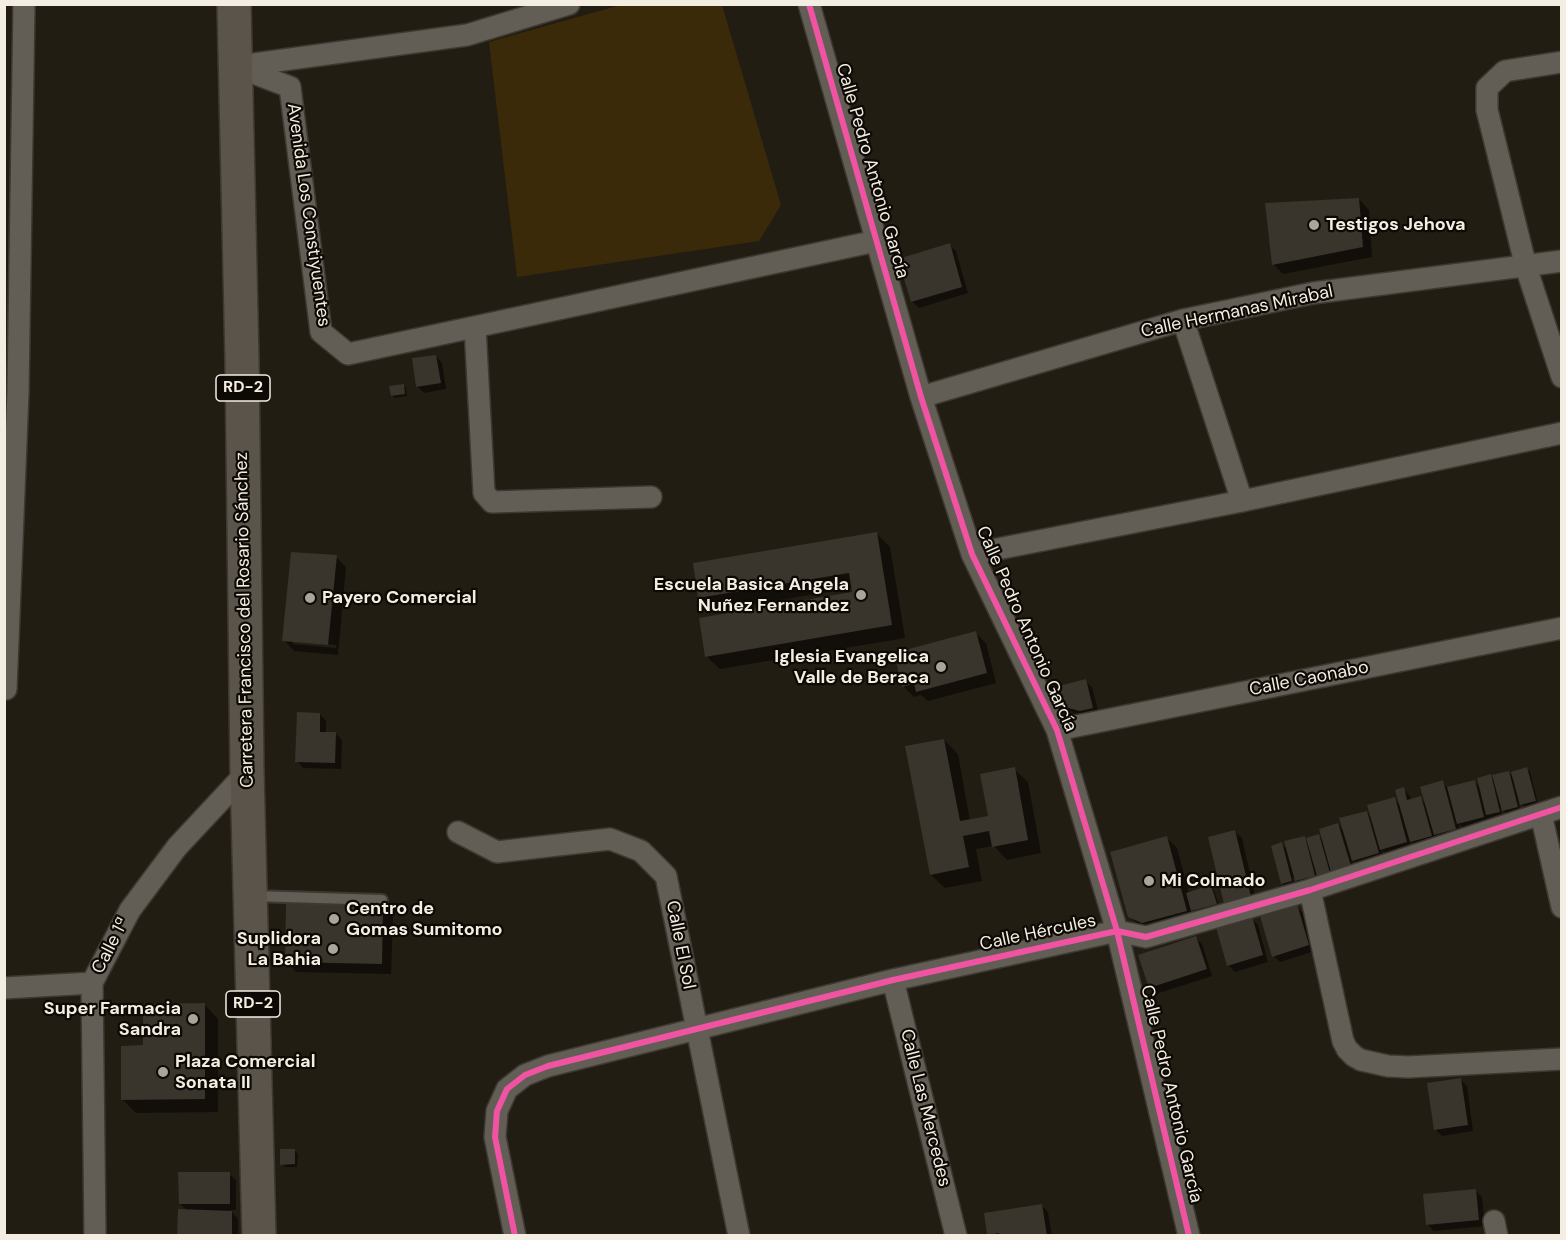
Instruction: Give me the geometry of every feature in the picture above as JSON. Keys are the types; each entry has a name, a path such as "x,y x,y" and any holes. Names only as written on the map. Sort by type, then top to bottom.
{"main road":[{"name":"Carretera Francisco del Rosario Sánchez","path":"234,4 250,896 265,1234"}],"street":[{"path":"6,689 11,392 24,4"},
{"path":"235,66 467,35 569,4"},
{"name":"Calle Pedro Antonio García","path":"808,4 921,397 972,554 1057,730 1117,931 1189,1236"},
{"path":"1562,62 1505,70 1487,88 1487,110 1526,267 1562,377"},
{"name":"Avenida Los Constiyuentes","path":"235,66 290,87 321,332 348,354 475,327"},
{"path":"651,497 492,502 484,493 475,327 876,241"},
{"name":"Calle Hermanas Mirabal","path":"921,397 1184,320 1313,293 1562,261"},
{"path":"1184,320 1242,501"},
{"path":"972,554 1242,501 1562,433"},
{"name":"Calle Caonabo","path":"1057,730 1562,628"},
{"name":"Calle 1ª","path":"95,1236 92,983 130,910 177,847 247,772"},
{"name":"Calle Hércules","path":"515,1236 495,1137 497,1111 507,1089 525,1075 548,1066 893,980 1117,931 1146,937 1310,890 1562,807"},
{"path":"1541,814 1562,907"},
{"name":"Calle El Sol","path":"458,832 497,852 610,839 641,851 666,876 740,1236"},
{"path":"1310,890 1343,1041 1354,1056 1380,1065 1408,1067 1562,1059"},
{"name":"Calle Las Mercedes","path":"893,980 956,1236"},
{"path":"4,988 92,983"}],"lane":[{"path":"250,896 382,900"}],"shaded area":[{"path":"624,4 722,5 781,205 759,241 517,277 489,42"}],"building":[{"name":"Testigos Jehova","path":"1359,198 1363,247 1272,265 1265,203"},
{"path":"950,243 962,287 911,302 898,259"},
{"path":"436,355 441,383 416,387 412,358"},
{"path":"404,384 405,394 391,396 389,386"},
{"name":"Escuela Basica Angela Nuñez Fernandez","path":"877,532 892,625 705,657 699,618 852,592 849,573 698,598 693,563"},
{"name":"Payero Comercial","path":"291,552 337,555 328,645 282,641"},
{"name":"Iglesia Evangelica Valle de Beraca","path":"976,631 987,673 916,692 914,684 902,687 896,661 907,658 905,650"},
{"path":"1086,679 1093,708 1080,711 1065,707 1059,686"},
{"path":"297,712 320,713 320,732 336,732 335,763 295,762"},
{"path":"944,739 960,821 988,816 980,774 1015,767 1028,840 992,847 989,831 963,836 969,867 930,875 905,746"},
{"path":"1527,767 1536,801 1520,805 1511,772"},
{"path":"1509,771 1518,807 1502,811 1492,775"},
{"path":"1491,774 1500,812 1486,815 1477,778"},
{"path":"1443,780 1456,829 1434,835 1420,787"},
{"path":"1475,780 1484,817 1457,824 1447,787"},
{"path":"1404,787 1407,800 1421,796 1432,836 1410,842 1395,790"},
{"path":"1395,797 1407,842 1380,850 1367,805"},
{"path":"1367,811 1379,853 1352,861 1339,818"},
{"path":"1338,823 1351,866 1331,872 1319,829"},
{"path":"1235,830 1251,897 1224,904 1208,837"},
{"path":"1319,834 1330,873 1317,876 1306,838"},
{"name":"Mi Colmado","path":"1167,836 1187,911 1142,923 1128,917 1110,852"},
{"path":"1305,836 1315,876 1295,881 1284,841"},
{"path":"1282,842 1292,881 1281,884 1271,846"},
{"path":"1211,885 1217,904 1191,911 1186,893"},
{"path":"286,903 383,906 382,964 285,962"},
{"path":"1297,904 1309,945 1272,957 1260,916"},
{"path":"1252,916 1263,955 1227,966 1216,927"},
{"path":"1196,936 1207,969 1149,988 1138,955"},
{"name":"Plaza Comercial Sonata II","path":"205,1003 205,1099 121,1100 121,1046 143,1045 143,1004"},
{"path":"1461,1078 1468,1125 1434,1130 1427,1083"},
{"path":"280,1149 295,1149 295,1164 280,1165"},
{"path":"178,1172 230,1172 230,1204 179,1204"},
{"path":"1476,1189 1479,1220 1426,1225 1423,1194"},
{"path":"1042,1204 1047,1236 999,1236 999,1233 987,1235 984,1213"},
{"path":"178,1209 232,1211 232,1236 177,1236"}],"cycle path":[{"path":"809,4 921,397 972,554 1057,730 1117,931 1189,1236"},
{"path":"515,1236 495,1137 497,1111 507,1089 525,1075 548,1066 893,980 1117,931 1146,937 1310,890 1562,807"}],"place":[{"name":"Testigos Jehova","path":"1314,225"},
{"name":"Escuela Basica Angela Nuñez Fernandez","path":"861,595"},
{"name":"Payero Comercial","path":"310,598"},
{"name":"Iglesia Evangelica Valle de Beraca","path":"941,667"},
{"name":"Mi Colmado","path":"1149,881"},
{"name":"Centro de Gomas Sumitomo","path":"334,919"},
{"name":"Suplidora La Bahia","path":"333,949"},
{"name":"Super Farmacia Sandra","path":"193,1019"},
{"name":"Plaza Comercial Sonata II","path":"163,1072"}]}
